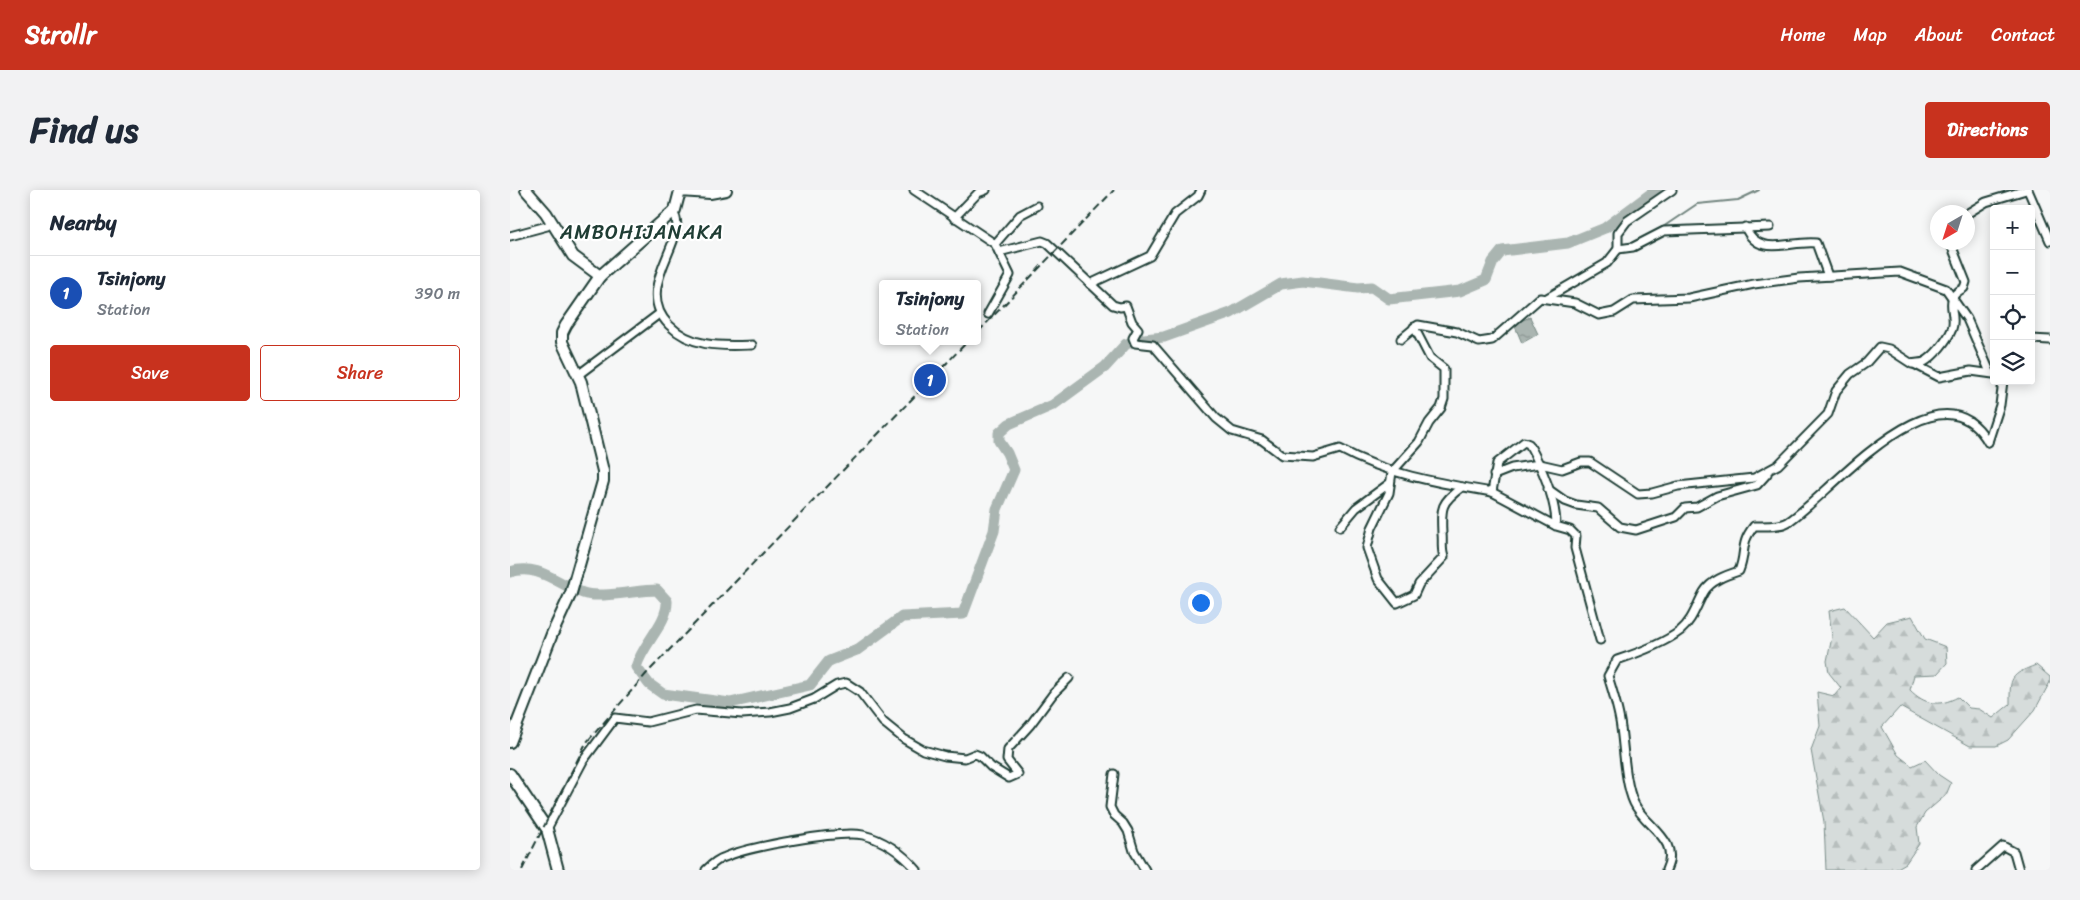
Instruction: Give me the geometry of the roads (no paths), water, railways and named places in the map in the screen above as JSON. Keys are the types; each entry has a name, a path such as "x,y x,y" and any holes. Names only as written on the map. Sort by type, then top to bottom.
{"street":[{"path":"526,190 552,222 573,256 600,276"},
{"path":"510,742 552,634 571,593 603,481 603,471 588,406 578,376 562,342 562,333 600,276 673,212 680,200 679,191 710,193 726,190"},
{"path":"914,190 995,244 1010,275 988,314"},
{"path":"954,218 978,193 986,190"},
{"path":"1090,284 1150,256 1175,214 1198,196 1201,190"},
{"path":"1547,298 1607,263 1618,249 1618,233 1627,221 1672,190"},
{"path":"1975,209 1986,202 2027,190 2050,241"},
{"path":"995,244 1024,212 1037,206"},
{"path":"673,212 676,222 674,237 657,289 656,302 659,314 685,339 718,346 752,345"},
{"path":"510,236 547,226 552,222"},
{"path":"1745,227 1749,238 1756,243 1773,246 1816,243 1828,276"},
{"path":"1618,249 1633,247 1664,231 1770,227"},
{"path":"999,252 1042,241 1047,243 1113,305 1126,306 1132,316 1132,322 1138,329 1134,341 1153,345 1216,418 1232,431 1262,440 1282,455 1313,457 1340,449 1360,460 1392,472 1492,492 1556,526 1570,530 1576,536 1575,548 1600,640"},
{"path":"1912,364 1924,362 1937,350 1953,328 1952,298 1958,290 1964,288 1966,282 1953,250"},
{"path":"1401,339 1418,324 1457,332 1479,342 1492,340 1540,298 1575,303 1599,315 1614,312 1633,300 1689,298 1754,284 1828,276 1900,272 1946,289 1967,319 1990,369"},
{"path":"578,376 659,314"},
{"path":"1414,327 1430,358 1444,369 1444,398 1441,408 1429,423 1424,435 1392,472 1389,493 1372,528 1367,548 1378,579 1397,603 1414,595 1419,584 1444,557 1441,550 1441,509 1444,502 1462,487"},
{"path":"2035,339 2050,340"},
{"path":"1548,488 1570,503 1598,508 1620,527 1636,530 1676,517 1685,508 1697,508 1717,496 1757,485 1828,414 1836,391 1850,374 1866,363 1880,347 1889,349 1912,364 1939,377 1972,371 1990,373"},
{"path":"1666,870 1669,863 1668,842 1634,804 1623,756 1621,726 1608,676 1617,660 1639,653 1680,631 1696,612 1704,590 1723,576 1740,571 1743,562 1744,538 1754,526 1786,524 1848,468 1891,434 1932,415 1956,416 1980,428 1988,442 2000,405 2002,385"},
{"path":"1492,492 1497,463 1524,442 1529,444 1540,464 1548,488 1556,516 1556,526"},
{"path":"1494,476 1512,468 1540,464 1562,469 1581,462 1590,462 1638,494 1652,493 1678,486 1754,478 1769,472"},
{"path":"1340,528 1356,508 1390,483"},
{"path":"547,829 583,761 615,718 648,722 696,710 742,714 770,712 798,705 837,685 846,683 854,686 860,692 883,722 923,750 945,756 965,758 975,754 980,756 990,767 1009,778 1018,774 1007,760 1008,749 1030,725 1053,694 1069,678"},
{"path":"510,774 547,829 558,870"},
{"path":"1114,774 1110,806 1114,815 1128,831 1134,851 1145,870"},
{"path":"706,870 724,857 743,852 836,834 853,834 874,839 900,853 917,870"},
{"path":"1976,870 2003,846 2014,852 2019,870"}],"water":[{"path":"1530,317 1538,334 1522,343 1514,324"}],"waterway":[{"path":"510,572 520,570 539,572 590,595 657,590 667,601 664,617 639,658 636,667 649,684 663,694 730,703 810,685 829,661 857,650 902,617 963,614 994,531 997,509 1014,470 1007,453 999,441 999,433 1009,424 1053,405 1105,367 1126,344 1144,339 1164,337 1231,313 1281,284 1303,281 1358,288 1372,287 1389,299 1460,291 1486,280 1493,262 1502,251 1568,243 1605,228 1656,190"},
{"path":"1657,231 1697,204 1738,200 1759,190"}],"railway":[{"path":"981,329 1114,190"},
{"path":"522,870 586,743 647,673 964,345"}],"place":[{"name":"Tsinjony","path":"930,380"}],"district":[{"name":"AMBOHIJANAKA","path":"642,232"}]}
